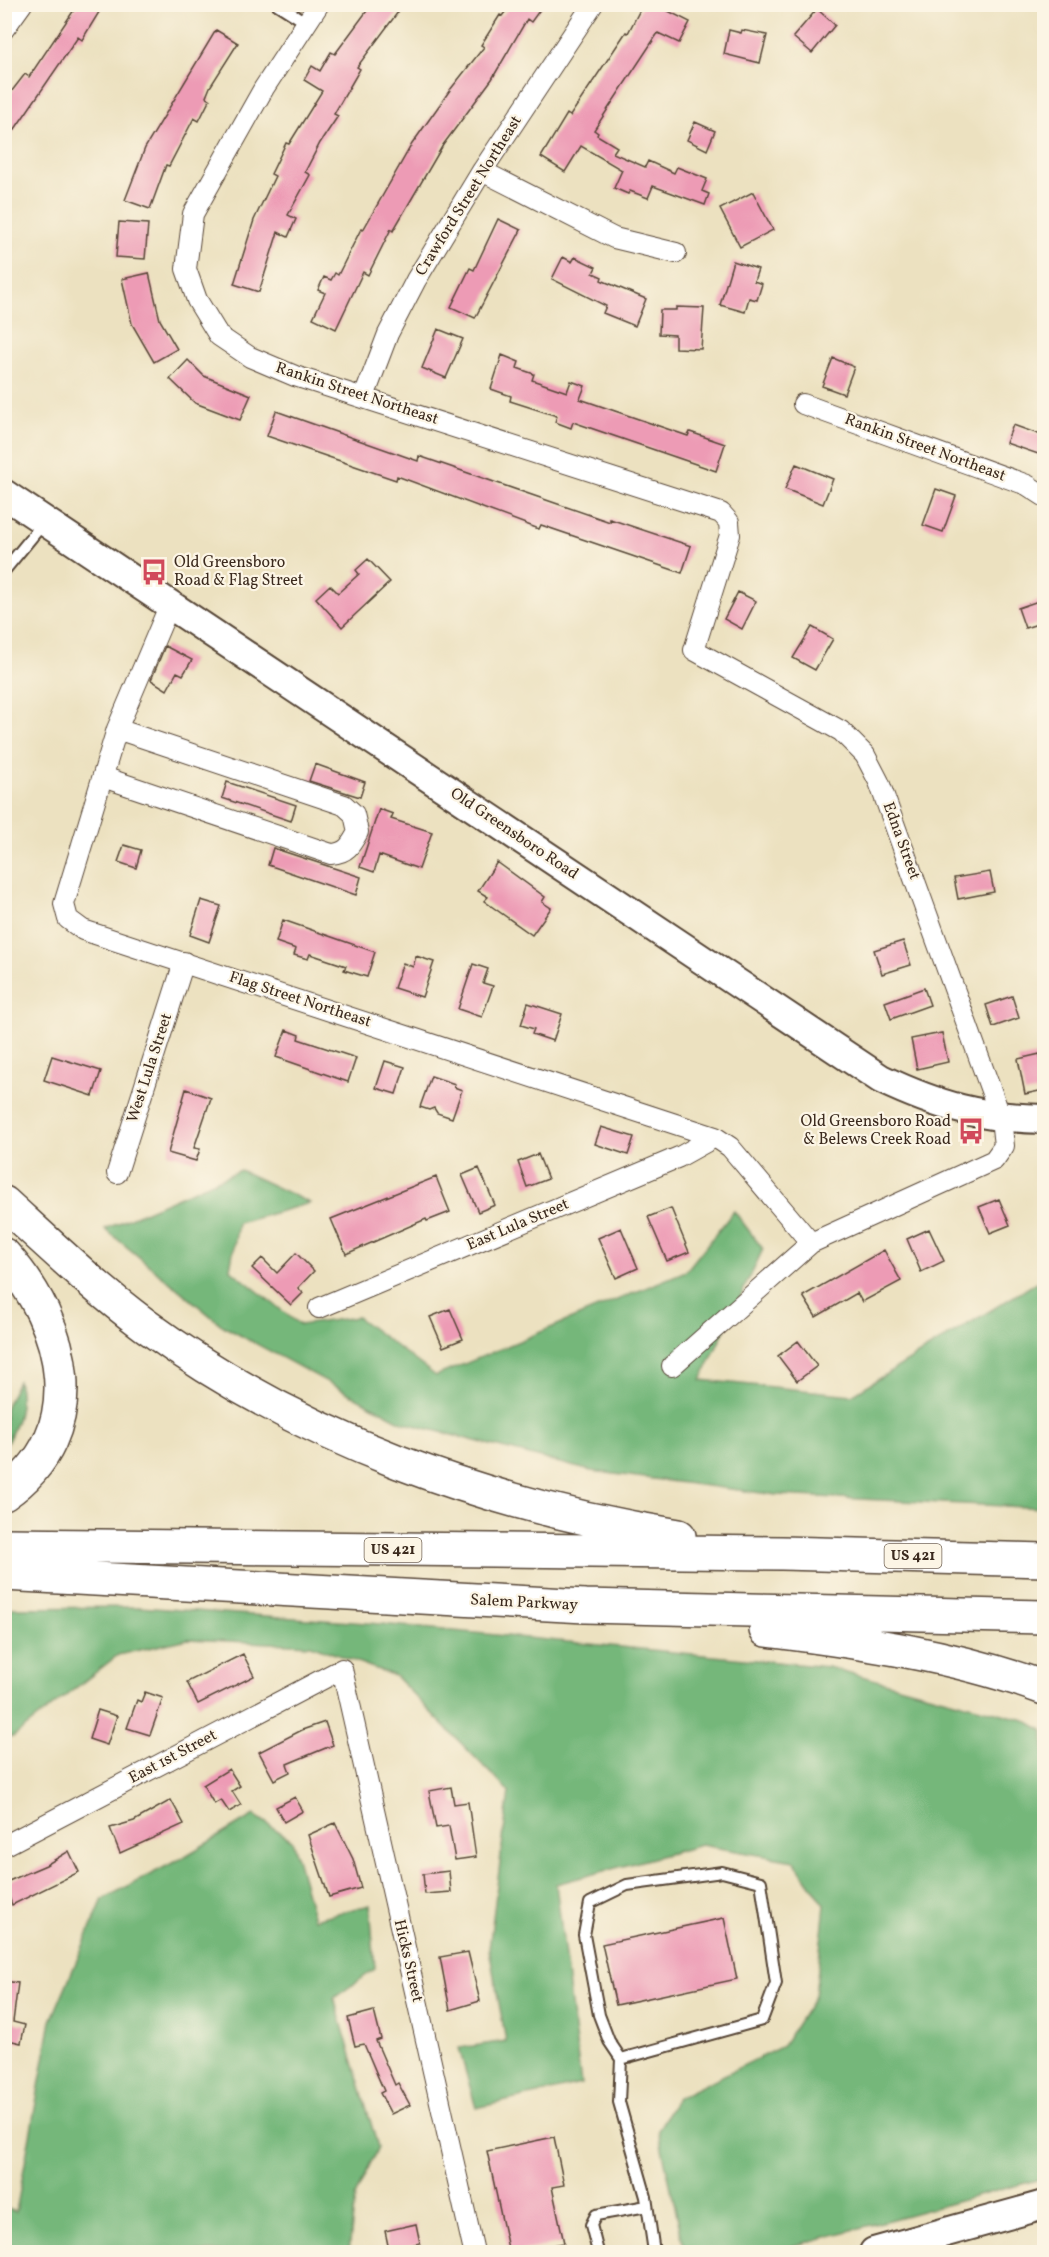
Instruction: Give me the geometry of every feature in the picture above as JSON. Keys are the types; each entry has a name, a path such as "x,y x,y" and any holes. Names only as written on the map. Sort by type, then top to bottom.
{"highway":[{"path":"4,1203 96,1286 145,1325 248,1390 356,1445 457,1483 561,1514 615,1526 782,1553"},
{"path":"4,1256 23,1278 46,1317 58,1354 62,1385 59,1413 45,1450 23,1479 4,1494"},
{"name":"US 421","path":"4,1545 782,1553 1044,1560"},
{"name":"Salem Parkway","path":"4,1574 585,1606 1044,1617"},
{"path":"585,1606 871,1645 951,1660 1044,1688"}],"street":[{"path":"4,29 22,4"},
{"name":"Rankin Street Northeast","path":"319,4 259,98 193,214 186,269 196,300 219,336 250,357 295,376 721,513 729,522 730,535 694,650"},
{"name":"Crawford Street Northeast","path":"364,398 388,334 416,280 482,171 593,4"},
{"path":"482,171 614,238 676,254"},
{"name":"Rankin Street Northeast","path":"803,404 1027,485 1044,496"},
{"name":"Old Greensboro Road","path":"4,494 881,1079 926,1100 1001,1118 1044,1119"},
{"name":"Flag Street Northeast","path":"170,604 117,729 64,904 68,919 83,930 715,1137 730,1147 811,1243"},
{"name":"Edna Street","path":"672,1366 811,1243 994,1160 1004,1146 1001,1118 879,783 865,755 841,731 694,650"},
{"path":"103,777 331,854 342,854 350,847 358,832 354,814 344,805 117,729"},
{"name":"West Lula Street","path":"117,1173 184,962"},
{"name":"East Lula Street","path":"319,1308 680,1157 715,1137"},
{"name":"East 1st Street","path":"4,1846 342,1669"},
{"name":"Hicks Street","path":"342,1669 474,2253"},
{"path":"874,2253 1044,2205"}],"lane":[{"path":"277,4 307,23"},
{"path":"4,571 45,521"},
{"path":"621,2060 762,2020 777,1983 761,1882 722,1872 627,1885 590,1903 584,1935 599,2015 609,2041 621,2060 619,2102 647,2206 654,2253"},
{"path":"598,2253 591,2225 596,2215 647,2206"}],"green space":[{"path":"240,1170 310,1203 238,1223 230,1269 300,1325 357,1317 436,1376 686,1271 734,1211 763,1249 701,1380 852,1395 1044,1278 1044,1508 777,1495 591,1471 402,1422 223,1326 105,1229"},
{"path":"18,1381 20,1408 5,1447 5,1408"},
{"path":"139,1607 381,1624 828,1667 1025,1720 1044,1731 1044,2178 771,2252 685,2252 658,2130 677,2098 783,2046 815,1996 825,1905 794,1861 701,1845 556,1884 581,2084 476,2108 459,2048 506,2041 489,1949 509,1792 395,1676 311,1645 188,1639 118,1655 13,1737 5,1736 5,1608"},
{"path":"254,1815 292,1840 314,1919 370,1905 375,1969 334,1998 378,2147 355,2197 349,2252 5,2252 5,2208 16,2212 51,2021 103,1899 182,1858"}],"building":[{"path":"78,4 104,4 82,40 78,37 4,145 4,101 25,74 29,77"},
{"path":"372,4 404,4 357,67 360,69 334,114 338,116 320,143 305,172 310,175 288,215 296,219 288,237 278,232 259,292 234,284 254,220 275,176 271,174 286,143 289,144 322,91 304,80 312,66 320,71 331,52 335,54"},
{"path":"506,4 544,4 531,22 527,19 492,79 443,145 393,231 391,229 368,275 363,272 336,329 313,318 325,293 318,290 324,277 331,280 335,273 338,275 361,229 363,230 412,144 484,47 481,45 500,15 502,16 509,7"},
{"path":"643,4 672,4 668,11 690,22 679,43 658,33 594,130 598,133 597,135 617,147 613,153 645,167 648,161 674,173 677,167 707,179 702,191 709,194 705,205 653,186 648,198 630,191 628,194 614,188 622,170 581,146 565,172 541,157 567,114 570,116 626,32 628,33"},
{"path":"817,9 835,25 812,53 793,37"},
{"path":"216,30 238,43 210,87 206,97 210,99 199,121 194,118 169,166 166,165 150,209 125,200 145,148"},
{"path":"729,30 767,35 760,63 724,54"},
{"path":"695,122 715,131 707,150 687,140"},
{"path":"753,192 773,230 740,247 720,209"},
{"path":"498,219 521,230 475,318 451,307 470,268 474,270"},
{"path":"119,222 148,224 145,259 116,257"},
{"path":"563,257 572,262 575,257 596,267 593,273 602,277 601,280 646,299 635,326 603,313 606,306 552,279"},
{"path":"733,261 758,269 754,281 762,284 757,300 749,298 745,312 720,305"},
{"path":"149,273 160,320 177,349 154,362 132,324 122,279"},
{"path":"676,307 704,308 701,349 675,348 675,335 659,334 660,310 676,310"},
{"path":"438,329 463,339 446,378 422,368"},
{"path":"502,355 519,362 517,368 534,374 532,380 567,392 571,381 585,386 580,399 688,436 690,432 725,444 716,471 573,422 571,428 555,422 557,416 510,401 511,396 491,389"},
{"path":"833,358 854,367 844,394 822,386"},
{"path":"188,360 204,376 251,395 240,420 195,403 170,379"},
{"path":"276,411 418,461 419,456 610,522 610,519 691,546 682,573 541,525 539,529 397,476 396,480 267,436"},
{"path":"1013,425 1044,436 1044,456 1006,443"},
{"path":"796,464 833,479 823,504 785,489"},
{"path":"936,489 956,496 943,532 923,525"},
{"path":"368,559 390,582 342,627 316,598 330,585 338,593 359,574 356,570"},
{"path":"738,592 756,601 742,629 724,619"},
{"path":"1044,599 1044,622 1025,628 1018,608"},
{"path":"812,627 833,639 815,670 793,658"},
{"path":"165,646 192,660 183,675 177,672 167,690 151,680"},
{"path":"315,764 365,782 360,797 309,781"},
{"path":"227,782 296,805 291,821 222,798"},
{"path":"379,809 393,814 391,819 432,832 419,869 379,855 374,872 360,867"},
{"path":"124,845 141,850 136,868 118,862"},
{"path":"273,848 361,877 356,895 268,865"},
{"path":"497,862 545,897 542,902 551,908 532,935 484,901 488,897 478,891"},
{"path":"990,872 994,892 958,899 954,878"},
{"path":"201,900 221,906 209,942 190,935"},
{"path":"283,920 375,952 367,977 344,970 346,966 310,954 308,959 294,955 296,949 276,942"},
{"path":"903,941 911,965 882,974 874,950"},
{"path":"416,956 434,962 422,997 394,988 403,963 413,967"},
{"path":"473,964 488,969 483,983 493,986 482,1017 458,1009"},
{"path":"924,988 930,1005 891,1019 885,1002"},
{"path":"1012,996 1019,1018 993,1027 986,1005"},
{"path":"528,1003 562,1014 553,1041 532,1034 534,1029 521,1025"},
{"path":"286,1030 299,1035 298,1039 356,1058 348,1082 276,1057"},
{"path":"942,1033 948,1062 917,1069 911,1039"},
{"path":"1040,1054 1044,1090 1025,1094 1018,1059"},
{"path":"52,1056 101,1071 93,1096 44,1080"},
{"path":"385,1061 405,1067 396,1094 376,1088"},
{"path":"431,1076 455,1084 454,1087 462,1090 452,1118 437,1113 434,1108 429,1110 420,1107"},
{"path":"186,1089 211,1098 194,1148 200,1149 196,1161 168,1153"},
{"path":"601,1127 634,1137 628,1155 595,1144"},
{"path":"538,1154 548,1179 527,1187 518,1162"},
{"path":"479,1168 495,1205 478,1212 462,1175"},
{"path":"436,1177 450,1212 427,1221 426,1219 346,1254 331,1219"},
{"path":"999,1199 1010,1225 990,1233 979,1207"},
{"path":"671,1208 689,1252 667,1261 648,1217"},
{"path":"621,1228 638,1268 616,1278 598,1238"},
{"path":"929,1229 944,1261 921,1272 907,1239"},
{"path":"884,1250 901,1281 862,1302 857,1293 816,1317 803,1296"},
{"path":"296,1253 314,1271 298,1288 303,1293 291,1305 252,1268 262,1258 277,1273"},
{"path":"450,1309 463,1339 443,1347 430,1317"},
{"path":"798,1341 817,1366 797,1381 778,1356"},
{"path":"243,1654 254,1676 198,1704 187,1682"},
{"path":"145,1692 163,1698 150,1735 127,1728 137,1700 141,1702"},
{"path":"98,1710 117,1716 107,1745 89,1739"},
{"path":"325,1722 333,1745 287,1764 290,1772 274,1780 259,1752 302,1730"},
{"path":"229,1769 240,1786 232,1791 241,1805 229,1812 221,1800 214,1804 203,1785"},
{"path":"451,1787 454,1804 468,1802 476,1857 455,1860 449,1826 436,1828 429,1791"},
{"path":"295,1797 303,1811 284,1822 276,1807"},
{"path":"171,1800 184,1824 120,1853 110,1828 134,1821"},
{"path":"335,1823 353,1859 361,1888 329,1897 308,1835"},
{"path":"69,1851 79,1872 12,1905 4,1883 46,1865"},
{"path":"449,1871 451,1892 425,1894 423,1874"},
{"path":"724,1918 737,1979 616,2005 602,1944"},
{"path":"468,1952 480,2001 450,2010 440,1957"},
{"path":"4,1981 18,1983 13,2022 25,2025 21,2043 4,2039"},
{"path":"374,2011 381,2039 376,2041 395,2085 398,2083 410,2105 391,2114 380,2093 384,2091 364,2044 355,2046 348,2018"},
{"path":"554,2137 564,2185 552,2187 564,2243 509,2253 487,2151"},
{"path":"416,2224 420,2243 389,2250 385,2231"}],"place":[{"name":"Old Greensboro Road & Flag Street","path":"154,572"},
{"name":"Old Greensboro Road & Belews Creek Road","path":"971,1131"}]}
